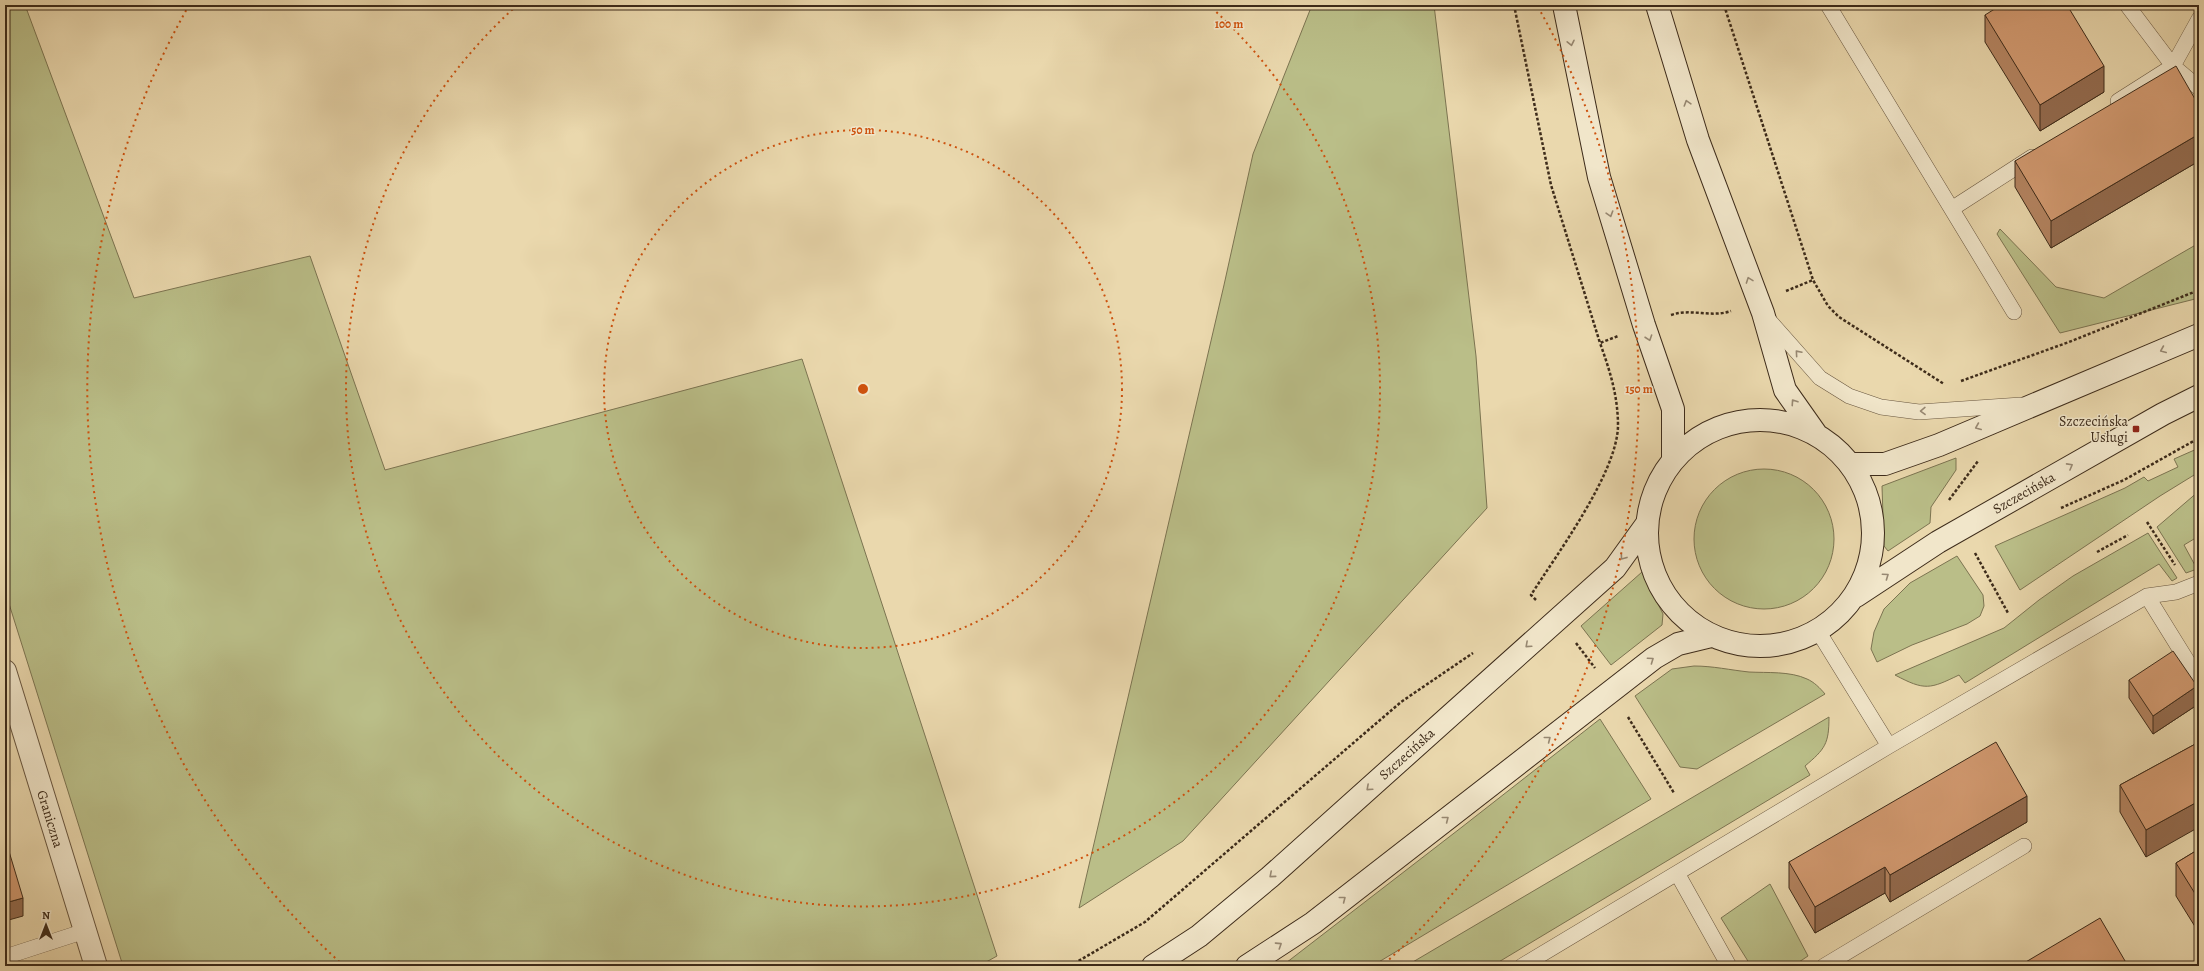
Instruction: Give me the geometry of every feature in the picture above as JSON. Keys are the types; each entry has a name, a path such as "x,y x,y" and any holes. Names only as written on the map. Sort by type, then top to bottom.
{"main road":[{"path":"1564,5 1599,177 1644,325 1673,409 1674,458"},
{"path":"1657,5 1698,140 1760,307 1785,390 1816,434"},
{"path":"1850,464 1885,464 1939,444 2199,335"},
{"name":"Szczecińska","path":"1854,598 1894,570 1962,529 2143,425 2199,396"},
{"path":"1749,420 1772,420 1795,425 1816,434 1834,447 1850,464 1862,484 1870,507 1873,530 1870,562 1865,577 1854,598 1841,613 1818,631 1795,642 1761,647 1727,643 1711,636 1688,622 1669,602 1653,572 1647,552 1646,525 1650,503 1658,481 1674,458 1706,433 1727,424 1749,420"},
{"name":"Szczecińska","path":"1153,966 1199,936 1270,878 1615,568 1646,525"},
{"path":"1247,966 1313,923 1654,658 1678,644 1711,636"},
{"name":"Graniczna","path":"5,672 96,966"}],"lane":[{"path":"1828,5 1953,208 2014,312"},
{"path":"2127,5 2173,66 2199,88"},
{"path":"2106,109 2173,66 2199,19"},
{"path":"1953,208 2046,148"},
{"path":"1760,307 1820,378 1849,396 1881,407 1919,412 2032,405"},
{"path":"1522,966 1889,746 2147,596 2176,592 2194,585"},
{"path":"2147,596 2199,680"},
{"path":"1818,631 1889,746"},
{"path":"1824,966 2024,846"},
{"path":"1677,873 1729,966"},
{"path":"5,957 85,931"}],"path":[{"path":"1514,5 1551,185 1600,343 1614,382 1618,427 1610,464 1593,496 1531,595 1538,602 1533,607"},
{"path":"1724,5 1813,280 1828,306 1839,317 1948,386 1958,409"},
{"path":"1600,343 1681,312 1720,315 1760,307 1813,280"},
{"path":"1948,386 2069,342 2199,290"},
{"path":"1968,431 1978,461 1945,505 1962,529 2008,613"},
{"path":"2054,511 2124,480 2199,438"},
{"path":"2147,522 2194,585"},
{"path":"2097,552 2128,535"},
{"path":"1557,619 1611,690 1674,793"},
{"path":"1070,966 1145,922 1210,868 1401,702 1478,650"}],"green space":[{"path":"5,5 25,5 134,298 310,256 385,470 802,359 997,956 979,966 123,966 5,591"},
{"path":"1312,5 1434,5 1476,356 1487,508 1183,841 1079,908 1253,154"},
{"path":"2000,229 2056,287 2104,298 2199,243 2199,298 2060,333 1997,234"},
{"path":"2199,448 2199,472 2160,496 2020,590 1995,546 2125,488 2144,477 2148,481 2178,467 2174,459"},
{"path":"1956,458 1956,470 1931,507 1930,523 1888,551 1884,546 1882,486"},
{"path":"1771,469 1791,474 1803,480 1814,489 1823,500 1829,512 1833,525 1833,553 1829,566 1823,578 1814,589 1803,598 1791,604 1778,608 1757,609 1737,604 1725,598 1714,589 1705,578 1695,553 1694,532 1699,512 1705,500 1714,489 1725,480 1750,470"},
{"path":"2199,491 2199,536 2184,545 2197,569 2186,573 2157,527"},
{"path":"2148,533 2177,578 2172,581 2159,564 1965,683 1959,675 1941,683 1921,686 1895,675 2004,628 2039,600 2073,576"},
{"path":"1957,556 1983,595 1984,606 1980,616 1967,624 1912,645 1877,662 1871,649 1874,632 1884,609 1910,583"},
{"path":"1642,572 1663,614 1662,625 1611,665 1581,626"},
{"path":"1694,666 1800,676 1819,687 1825,694 1697,769 1680,767 1635,696 1672,669"},
{"path":"1829,717 1827,740 1817,755 1805,766 1810,775 1492,966 1406,966"},
{"path":"1600,719 1651,799 1372,966 1282,966 1462,827"},
{"path":"1770,884 1808,956 1793,966 1751,966 1721,918"}],"building":[{"path":"2001,5 2067,5 2104,66 2040,105 1985,15"},
{"path":"2176,66 2199,106 2199,134 2051,221 2015,161"},
{"path":"2173,651 2197,686 2153,716 2129,680"},
{"path":"1996,742 2027,796 1890,875 1885,867 1815,907 1789,862"},
{"path":"2199,742 2199,801 2146,830 2120,785"},
{"path":"5,838 23,898 5,903"},
{"path":"2199,849 2199,900 2176,863"},
{"path":"2100,918 2128,966 2019,966"}],"place":[{"name":"Szczecińska Usługi","path":"2136,429"}]}
